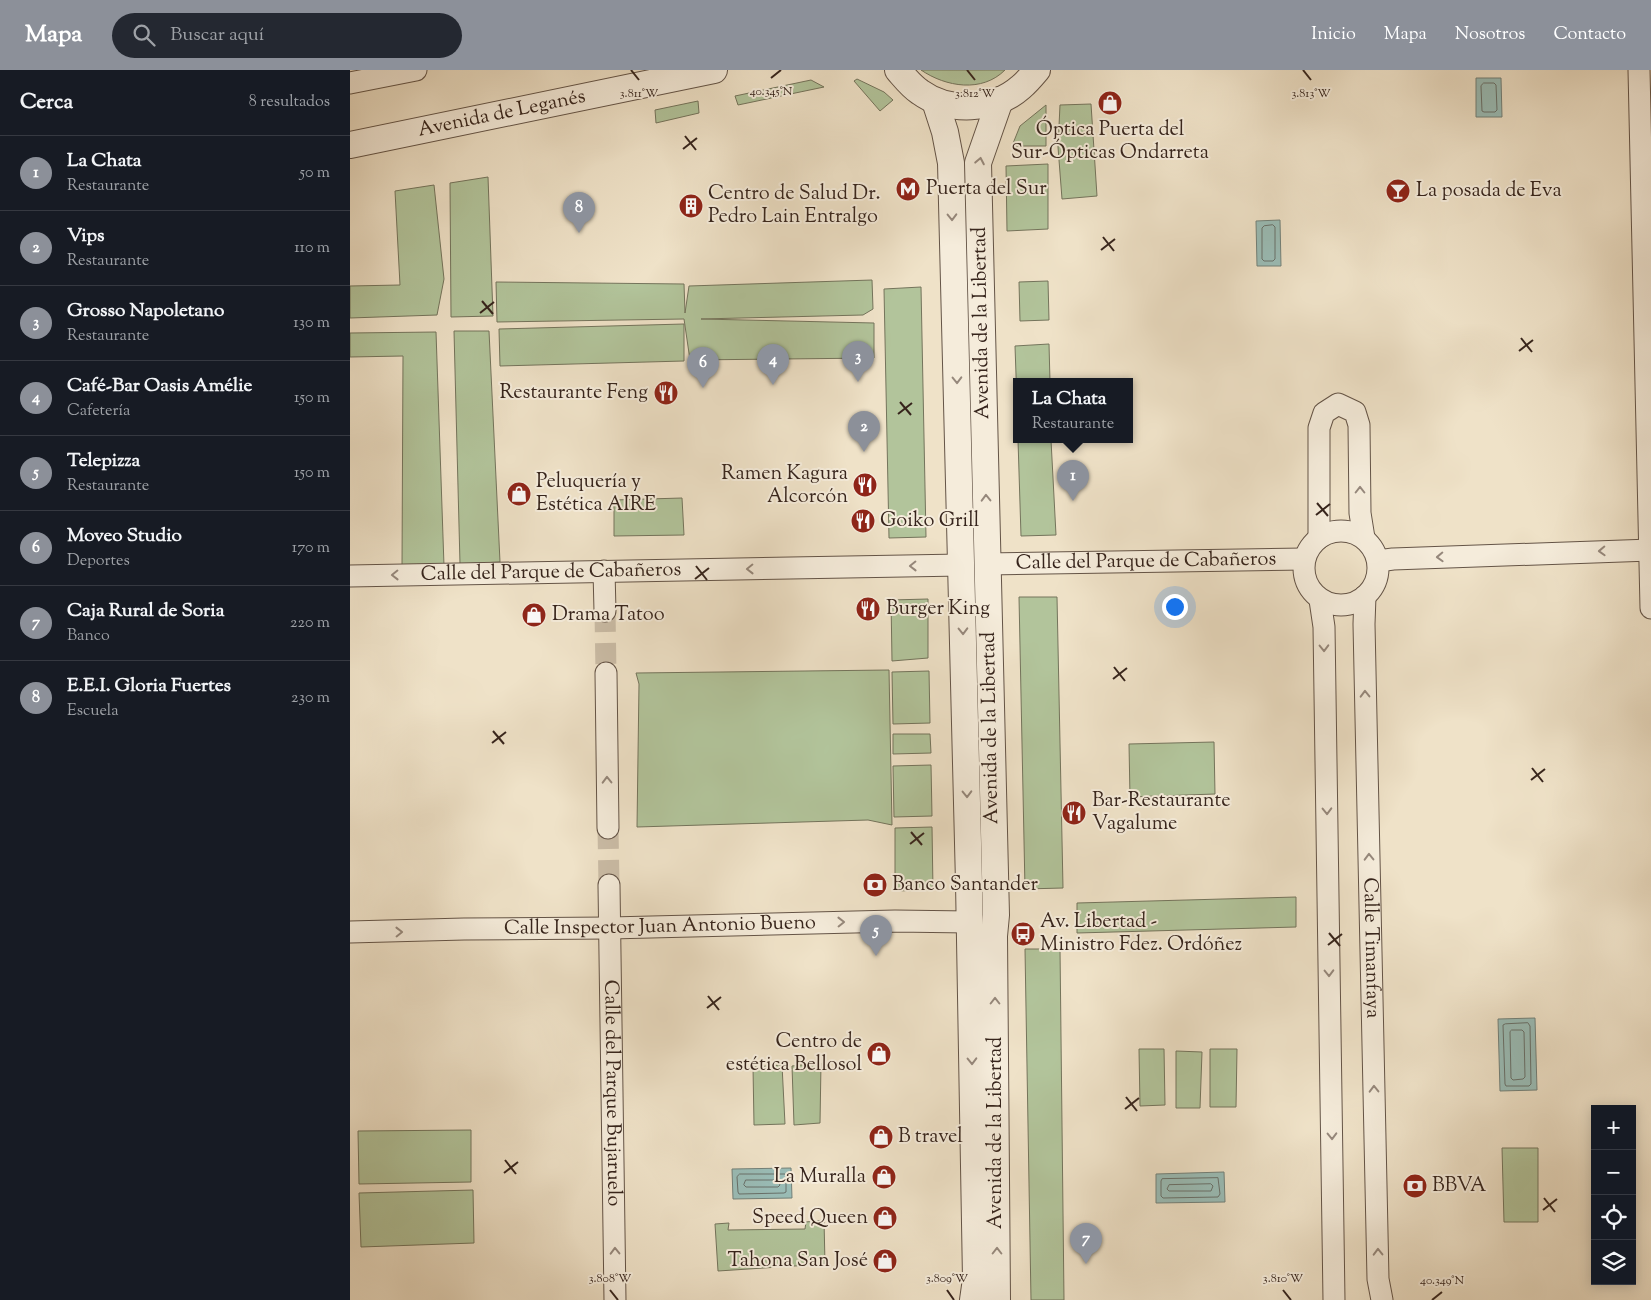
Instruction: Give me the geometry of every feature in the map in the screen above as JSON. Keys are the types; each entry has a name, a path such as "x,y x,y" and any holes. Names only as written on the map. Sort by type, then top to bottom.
{"street":[{"path":"350,83 416,70"},
{"name":"Avenida de Leganés","path":"350,145 714,70"},
{"path":"898,70 921,93 935,100 956,106 979,106 1000,100 1021,88 1037,70"},
{"path":"1638,70 1651,608"},
{"name":"Avenida de la Libertad","path":"935,100 945,132 951,163 976,1279 973,1300"},
{"name":"Avenida de la Libertad","path":"997,1300 994,936 996,914 978,163 1000,100"},
{"path":"1319,538 1319,428 1324,413 1338,404 1355,412 1359,425 1360,513 1364,538"},
{"path":"1331,532 1349,532 1364,538 1373,549 1378,561 1378,575 1365,596 1351,604 1343,605 1334,605 1320,600 1312,593 1304,574 1304,559 1311,545 1319,538 1331,532"},
{"path":"1378,561 1650,550"},
{"name":"Calle del Parque de Cabañeros","path":"987,564 1304,559"},
{"name":"Calle del Parque de Cabañeros","path":"350,576 961,565"},
{"path":"604,571 605,611"},
{"name":"Calle Timanfaya","path":"1365,596 1364,624 1378,1279 1382,1300"},
{"name":"Calle Timanfaya","path":"1320,600 1324,627 1334,1300"},
{"path":"606,673 608,828"},
{"name":"Calle del Parque Bujaruelo","path":"609,885 615,1300"},
{"name":"Calle Inspector Juan Antonio Bueno","path":"350,932 895,921 969,922"}],"green space":[{"path":"921,70 1005,70 986,82 964,85 952,84"},
{"path":"857,79 884,92 893,100 880,111 854,81"},
{"path":"811,80 824,87 738,105 735,96"},
{"path":"698,101 699,113 656,123 655,110"},
{"path":"1091,104 1097,196 1062,199 1058,147 1060,105"},
{"path":"1046,105 1046,146 1012,146 1020,126"},
{"path":"1048,164 1048,229 1007,231 1006,166"},
{"path":"488,177 493,316 451,317 450,183"},
{"path":"434,185 444,279 437,315 350,318 350,286 400,285 395,191"},
{"path":"872,280 873,309 863,315 701,319 874,323 874,358 690,360 684,319 497,322 496,282 684,284 685,313 689,286"},
{"path":"1048,281 1049,320 1020,321 1019,282"},
{"path":"921,287 926,537 889,538 884,289"},
{"path":"684,324 684,361 500,366 499,329"},
{"path":"454,331 489,331 500,562 460,564"},
{"path":"436,332 444,566 402,567 403,356 350,357 350,333"},
{"path":"1049,344 1050,378 1016,378 1015,346"},
{"path":"1018,443 1051,443 1056,535 1021,536"},
{"path":"682,498 684,535 614,536 614,500"},
{"path":"1019,597 1057,597 1063,888 1025,889"},
{"path":"928,599 928,658 892,661 891,600"},
{"path":"889,670 892,825 868,820 637,827 639,684 636,673"},
{"path":"929,671 930,723 893,724 892,672"},
{"path":"893,734 930,734 931,753 893,754"},
{"path":"1214,742 1215,794 1130,797 1129,744"},
{"path":"931,765 932,816 894,817 893,766"},
{"path":"932,827 933,890 895,891 895,828"},
{"path":"1296,897 1296,927 1077,933 1077,903"},
{"path":"1025,949 1060,949 1064,1300 1031,1300"},
{"path":"1139,1049 1164,1049 1165,1105 1140,1106"},
{"path":"1210,1049 1237,1049 1236,1107 1210,1107"},
{"path":"1176,1051 1202,1052 1200,1108 1176,1108"},
{"path":"821,1063 820,1123 794,1125 792,1066"},
{"path":"782,1065 785,1124 754,1125 753,1067"},
{"path":"471,1130 471,1182 359,1184 358,1131"},
{"path":"1502,1148 1538,1148 1538,1222 1504,1222"},
{"path":"473,1190 474,1243 361,1247 359,1193"},
{"path":"824,1220 825,1264 718,1271 715,1224 729,1223 728,1230 805,1229 806,1222"}],"water":[{"path":"1476,78 1501,78 1502,117 1476,117"},
{"path":"1280,220 1281,266 1257,266 1256,221"},
{"path":"1535,1018 1537,1090 1500,1091 1498,1019"},
{"path":"791,1168 792,1198 733,1199 732,1169"},
{"path":"1224,1172 1225,1202 1156,1203 1156,1174"}],"tunnel":[{"path":"605,611 606,673"},
{"path":"608,828 609,885"}],"place":[{"name":"Óptica Puerta del Sur-Ópticas Ondarreta","path":"1110,103"},
{"name":"Puerta del Sur","path":"908,189"},
{"name":"La posada de Eva","path":"1398,191"},
{"name":"Centro de Salud Dr. Pedro Lain Entralgo","path":"691,206"},
{"name":"E.E.I. Gloria Fuertes","path":"579,233"},
{"name":"Grosso Napoletano","path":"858,382"},
{"name":"Café-Bar Oasis Amélie","path":"773,385"},
{"name":"Moveo Studio","path":"703,388"},
{"name":"Restaurante Feng","path":"666,393"},
{"name":"Vips","path":"864,452"},
{"name":"Ramen Kagura Alcorcón","path":"865,485"},
{"name":"Peluquería y Estética AIRE","path":"519,494"},
{"name":"La Chata","path":"1073,501"},
{"name":"Goiko Grill","path":"863,521"},
{"name":"Burger King","path":"868,609"},
{"name":"Drama Tatoo","path":"534,615"},
{"name":"Bar-Restaurante Vagalume","path":"1074,813"},
{"name":"Banco Santander","path":"875,885"},
{"name":"Av. Libertad - Ministro Fdez. Ordóñez","path":"1023,934"},
{"name":"Telepizza","path":"876,956"},
{"name":"Centro de estética Bellosol","path":"879,1054"},
{"name":"B travel","path":"881,1137"},
{"name":"La Muralla","path":"884,1177"},
{"name":"BBVA","path":"1415,1186"},
{"name":"Speed Queen","path":"885,1218"},
{"name":"Tahona San José","path":"885,1261"},
{"name":"Caja Rural de Soria","path":"1086,1264"}]}
